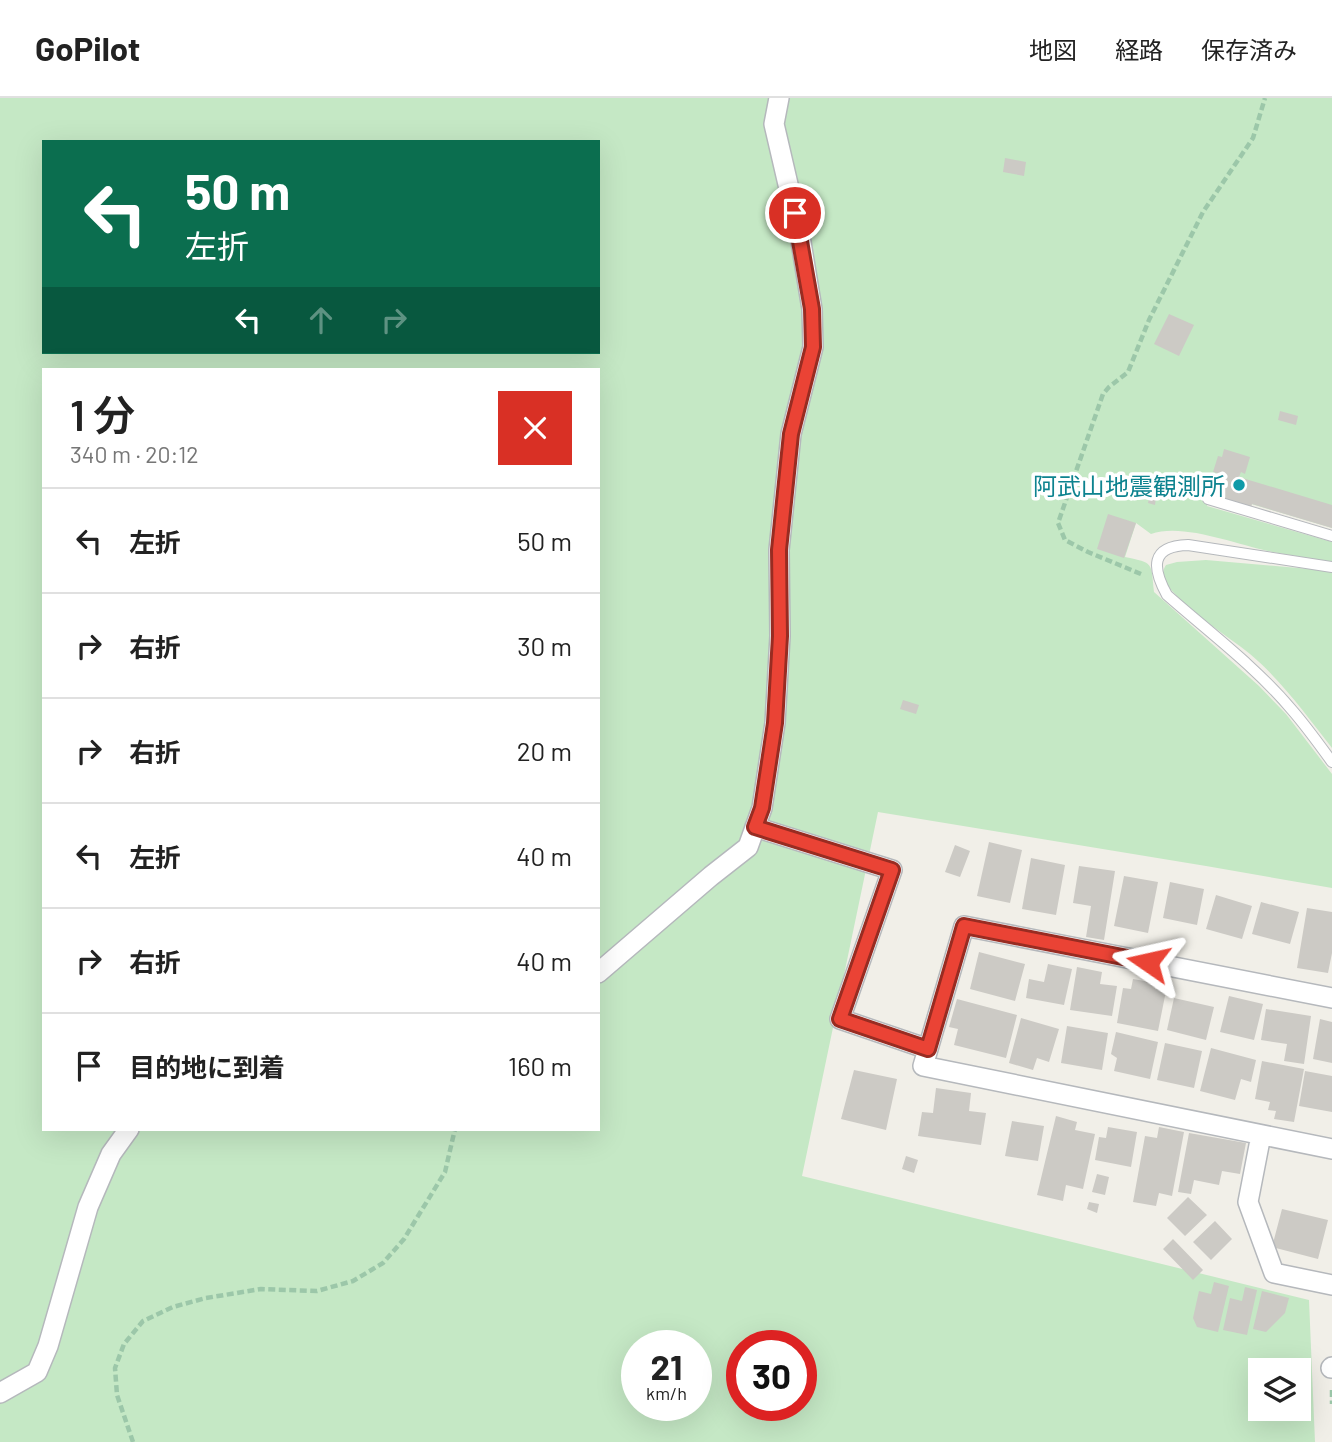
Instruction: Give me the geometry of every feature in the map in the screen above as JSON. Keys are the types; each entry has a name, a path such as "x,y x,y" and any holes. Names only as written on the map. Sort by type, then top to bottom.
{"street":[{"path":"600,971 748,847 762,808 775,723 780,636 779,550 791,434 813,347 812,309 800,236 774,124 779,98"},
{"path":"755,827 892,870 840,1019 928,1049"},
{"path":"1332,998 964,926 923,1066 1332,1149"},
{"path":"0,1393 37,1372 48,1346 89,1207 111,1154 128,1131"},
{"path":"1261,1135 1248,1202 1275,1273 1332,1285"}],"lane":[{"path":"1208,499 1332,536"},
{"path":"1332,567 1206,547 1175,545 1161,552 1157,562 1160,582 1167,595 1245,663 1292,709 1332,762"}],"path":[{"path":"1160,582 1065,540 1058,523 1103,394 1128,372 1153,311 1203,212 1253,138 1265,98"},
{"path":"132,1442 117,1395 116,1368 124,1344 143,1321 173,1307 206,1298 261,1289 317,1291 353,1280 383,1263 404,1239 445,1172 455,1131"}],"green space":[{"path":"0,98 1332,98 1332,528 1211,492 1207,506 1332,542 1332,562 1268,551 1193,533 1164,531 1151,534 1136,523 1125,557 1149,566 1154,592 1259,686 1286,714 1332,774 1332,888 878,812 802,1176 1309,1300 1315,1442 0,1442"},
{"path":"1206,560 1332,571 1332,748 1294,699 1262,664 1192,610 1166,583 1163,572 1166,565"}],"building":[{"path":"1005,158 1026,162 1024,176 1003,172"},
{"path":"1169,314 1194,325 1179,356 1154,344"},
{"path":"1280,411 1298,416 1296,425 1278,420"},
{"name":"阿武山地震観測所","path":"1224,449 1250,457 1245,474 1241,472 1239,477 1332,505 1332,528 1252,504 1251,508 1212,497 1217,473 1213,472 1218,456 1222,457"},
{"path":"1151,489 1157,490 1155,505 1148,503"},
{"path":"1108,514 1136,523 1124,558 1097,549"},
{"path":"903,700 919,705 916,714 900,709"},
{"path":"989,842 1022,850 1010,903 977,896"},
{"path":"955,845 970,851 960,877 945,872"},
{"path":"1031,858 1065,865 1056,915 1022,909"},
{"path":"1079,866 1115,871 1104,940 1086,937 1091,906 1073,903"},
{"path":"1124,876 1158,882 1148,933 1114,926"},
{"path":"1170,882 1204,889 1197,925 1163,918"},
{"path":"1216,895 1252,906 1242,939 1206,929"},
{"path":"1261,902 1299,912 1290,944 1252,934"},
{"path":"1307,908 1332,912 1332,953 1328,973 1297,968"},
{"path":"979,952 1025,964 1015,1001 970,989"},
{"path":"1048,964 1072,969 1064,1005 1026,998 1029,979 1044,982"},
{"path":"1077,967 1102,972 1100,984 1117,986 1112,1016 1070,1010"},
{"path":"1133,979 1156,983 1155,989 1166,991 1158,1031 1117,1023 1123,988 1131,989"},
{"path":"1229,996 1263,1004 1254,1040 1220,1032"},
{"path":"1174,998 1214,1007 1206,1040 1167,1030"},
{"path":"957,999 1017,1015 1006,1058 954,1045 958,1029 949,1027"},
{"path":"1266,1009 1311,1016 1304,1064 1284,1061 1287,1044 1261,1040"},
{"path":"1021,1018 1059,1029 1049,1062 1037,1058 1033,1070 1009,1063"},
{"path":"1320,1019 1332,1022 1332,1063 1313,1059"},
{"path":"1067,1026 1108,1033 1102,1070 1061,1063"},
{"path":"1116,1032 1158,1042 1150,1079 1114,1071 1117,1058 1111,1054"},
{"path":"1165,1043 1202,1051 1194,1088 1157,1080"},
{"path":"1211,1048 1256,1060 1251,1082 1241,1079 1235,1100 1200,1091"},
{"path":"1262,1061 1304,1069 1294,1122 1274,1119 1276,1111 1268,1110 1270,1102 1255,1099"},
{"path":"854,1070 897,1079 886,1130 841,1119"},
{"path":"1305,1071 1332,1076 1332,1112 1299,1106"},
{"path":"936,1088 971,1093 969,1111 986,1113 981,1145 918,1136 922,1112 933,1113"},
{"path":"1056,1116 1077,1122 1075,1130 1095,1134 1083,1189 1066,1185 1063,1201 1037,1195"},
{"path":"1012,1121 1044,1126 1038,1161 1005,1156"},
{"path":"1108,1127 1137,1132 1131,1167 1095,1160 1099,1137 1106,1138"},
{"path":"1159,1127 1184,1132 1172,1196 1159,1193 1156,1206 1133,1202 1145,1136 1157,1138"},
{"path":"1189,1133 1246,1143 1240,1174 1222,1171 1219,1185 1194,1180 1191,1194 1178,1192"},
{"path":"906,1156 918,1160 914,1173 902,1169"},
{"path":"1097,1174 1109,1177 1105,1195 1092,1192"},
{"path":"1188,1197 1207,1215 1185,1236 1167,1218"},
{"path":"1089,1202 1099,1204 1097,1213 1087,1209"},
{"path":"1282,1209 1328,1220 1318,1259 1272,1247"},
{"path":"1215,1221 1232,1239 1211,1260 1193,1242"},
{"path":"1173,1239 1203,1270 1193,1280 1163,1249"},
{"path":"1214,1282 1229,1286 1218,1332 1197,1327 1193,1318 1199,1291 1211,1294"},
{"path":"1245,1287 1257,1290 1247,1335 1223,1330 1230,1298 1242,1301"},
{"path":"1262,1291 1289,1298 1285,1313 1266,1332 1253,1329"}],"place":[{"name":"阿武山地震観測所","path":"1239,485"}],"route":[{"path":"795,213 812,309 813,347 791,434 779,550 780,636 775,723 762,808 755,827 892,870 840,1019 928,1049 964,926 1148,962"}]}
